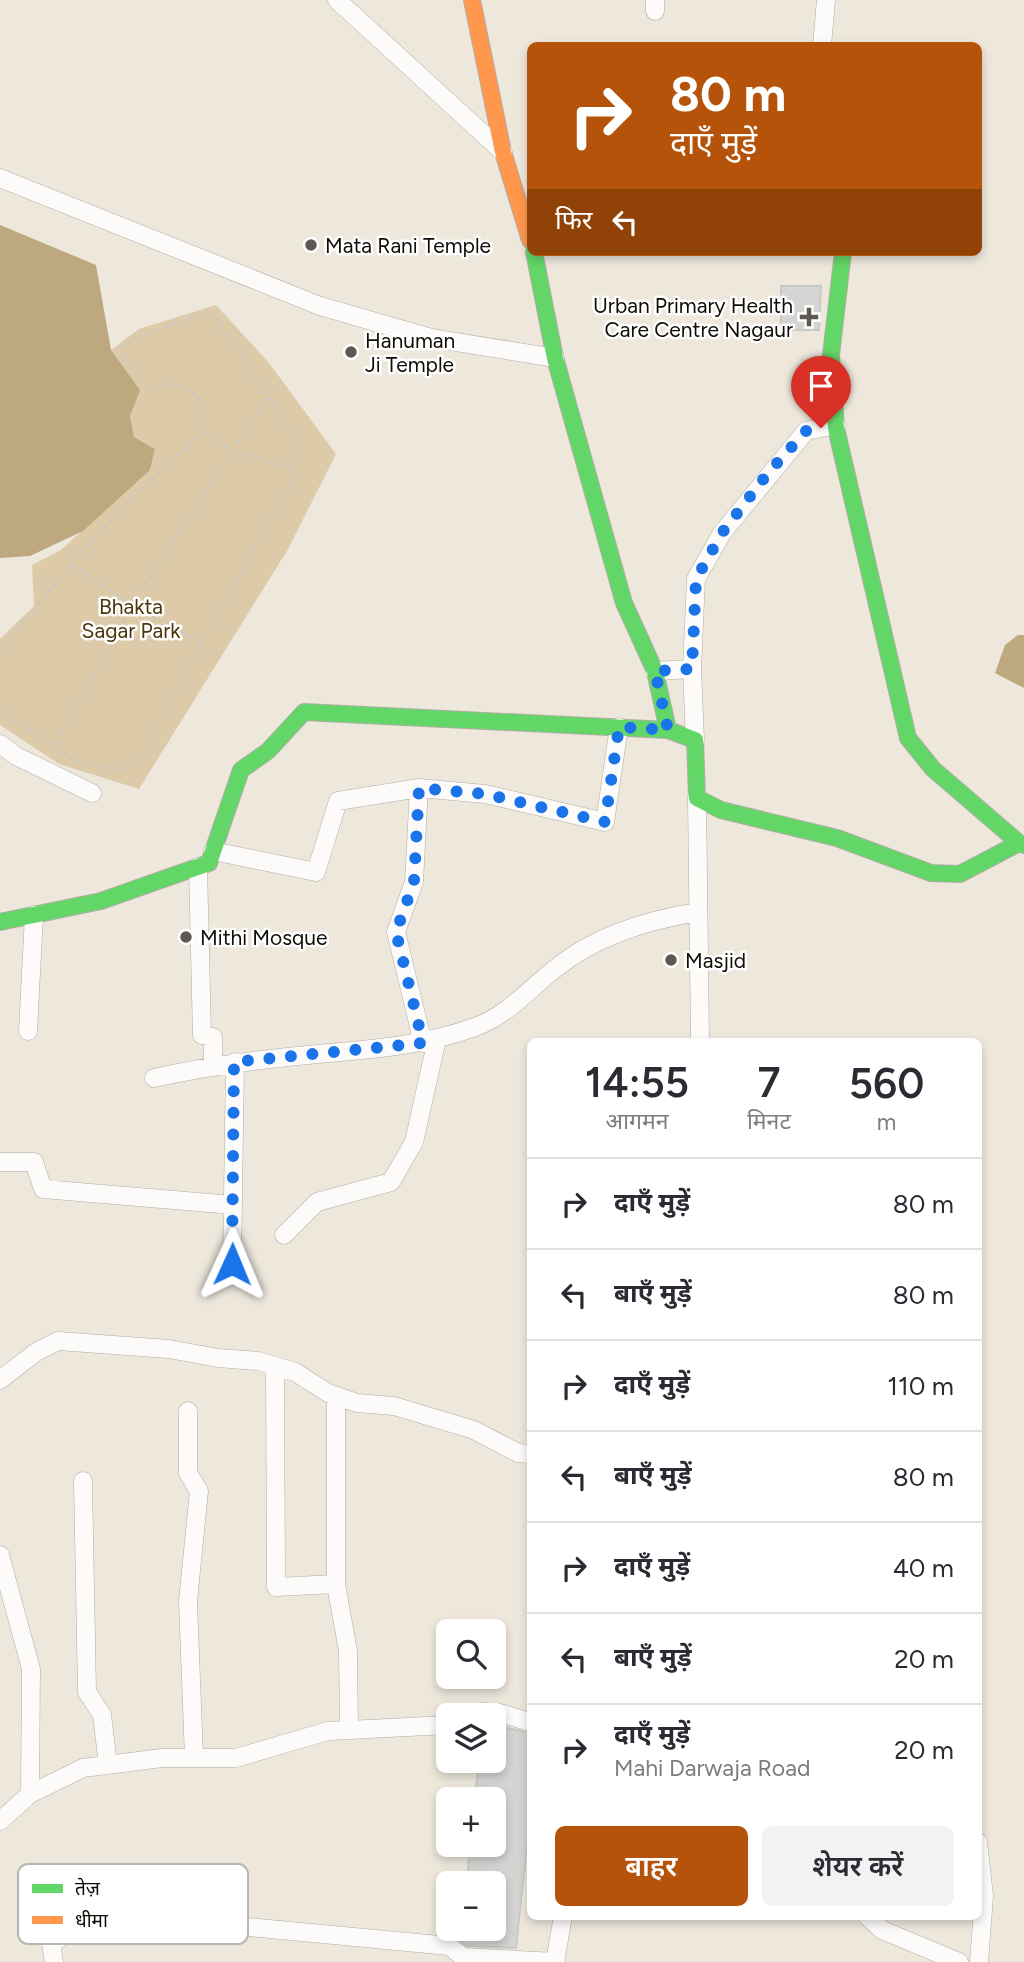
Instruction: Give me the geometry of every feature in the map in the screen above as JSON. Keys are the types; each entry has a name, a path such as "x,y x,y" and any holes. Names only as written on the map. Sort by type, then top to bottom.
{"street":[{"path":"337,0 503,152"},
{"path":"472,0 503,152 527,230"},
{"path":"822,42 826,0"},
{"path":"0,178 320,306 431,338 555,358"},
{"path":"535,256 555,358 624,603 655,671 668,730"},
{"path":"697,799 721,810 837,838 932,873 960,874 1021,844 1001,822 944,783 920,758 908,738 836,425 831,355 843,256"},
{"path":"701,1038 692,669 696,579 722,533 806,431 836,425"},
{"path":"655,671 692,669"},
{"path":"0,922 102,901 209,863 241,770 268,751 304,712 668,730 695,740"},
{"path":"213,851 316,872 338,802 419,788 485,794 605,822 619,727"},
{"path":"0,744 16,756 92,793"},
{"path":"284,1236 317,1202 391,1182 414,1142 430,1041 396,932 414,882 419,788"},
{"path":"198,867 202,1035 213,1037 214,1065"},
{"path":"154,1078 234,1062 430,1041 478,1027 521,1000 556,967 608,935 663,918 698,912"},
{"path":"28,1031 34,915"},
{"path":"232,1264 234,1062"},
{"path":"0,1162 34,1162 43,1189 233,1205"},
{"path":"0,1380 36,1352 58,1341 169,1349 295,1371 336,1396 357,1403 394,1406 474,1430 517,1453 527,1454"},
{"path":"275,1366 276,1587 335,1584"},
{"path":"336,1396 335,1584 348,1651 349,1730"},
{"path":"188,1410 188,1474 198,1491 188,1601 194,1758"},
{"path":"83,1481 87,1692 102,1715 108,1765"},
{"path":"0,1555 31,1669 30,1794"},
{"path":"506,1715 527,1721"},
{"path":"0,1821 30,1794 83,1768 194,1758 236,1758 328,1731 436,1726"},
{"path":"979,1962 984,1896 982,1878"},
{"path":"248,1927 449,1946 463,1957 556,1962 562,1920"},
{"path":"871,1920 882,1930 959,1962"},
{"path":"51,1944 54,1962"}],"path":[{"path":"0,651 141,489 203,433 205,407 194,391 177,384 162,382 145,389 118,349 150,332 212,311 300,446 290,469 290,485 201,643 138,763 115,770 71,759 56,746 0,710"},
{"path":"56,746 132,605 267,398"},
{"path":"203,433 234,450 290,469"},
{"path":"73,565 132,605 201,643"}],"green space":[{"name":"Bhakta Sagar Park","path":"216,305 269,363 336,454 288,549 139,789 59,764 0,725 0,639 34,606 32,565 61,550 150,470 155,449 134,437 130,416 139,390 111,350 139,329"}],"shaded area":[{"path":"0,225 96,265 111,350 140,390 130,416 134,437 155,449 150,470 83,531 30,556 0,558"},
{"path":"1018,635 1024,635 1024,688 995,673 1005,645"}],"building":[{"path":"781,286 821,286 819,330 781,330"},
{"path":"506,1728 527,1732 527,1845 516,1948 467,1946 461,1941 506,1941 506,1871 468,1871 469,1857 506,1857 506,1787 476,1787 478,1773 506,1773"}],"traffic: fast":[{"path":"535,256 555,358 624,603 655,671 668,730 695,740 697,798 721,810 837,838 931,873 960,874 1019,843 1024,845"},
{"path":"843,256 831,355 836,428 908,738 933,769 1019,843"},
{"path":"0,922 101,901 209,863 241,770 268,751 304,712 668,730"}],"traffic: slow":[{"path":"472,0 503,152 527,230"}],"place":[{"name":"Mata Rani Temple","path":"311,245"},
{"name":"Urban Primary Health Care Centre Nagaur","path":"809,317"},
{"name":"Hanuman Ji Temple","path":"351,352"},
{"name":"Mithi Mosque","path":"186,937"},
{"name":"Masjid","path":"671,960"}],"route":[{"path":"232,1264 234,1062 423,1043 396,932 414,882 419,788 485,794 605,822 619,727 668,730 655,671 692,669 696,579 722,533 768,473 806,431 821,428"}]}
